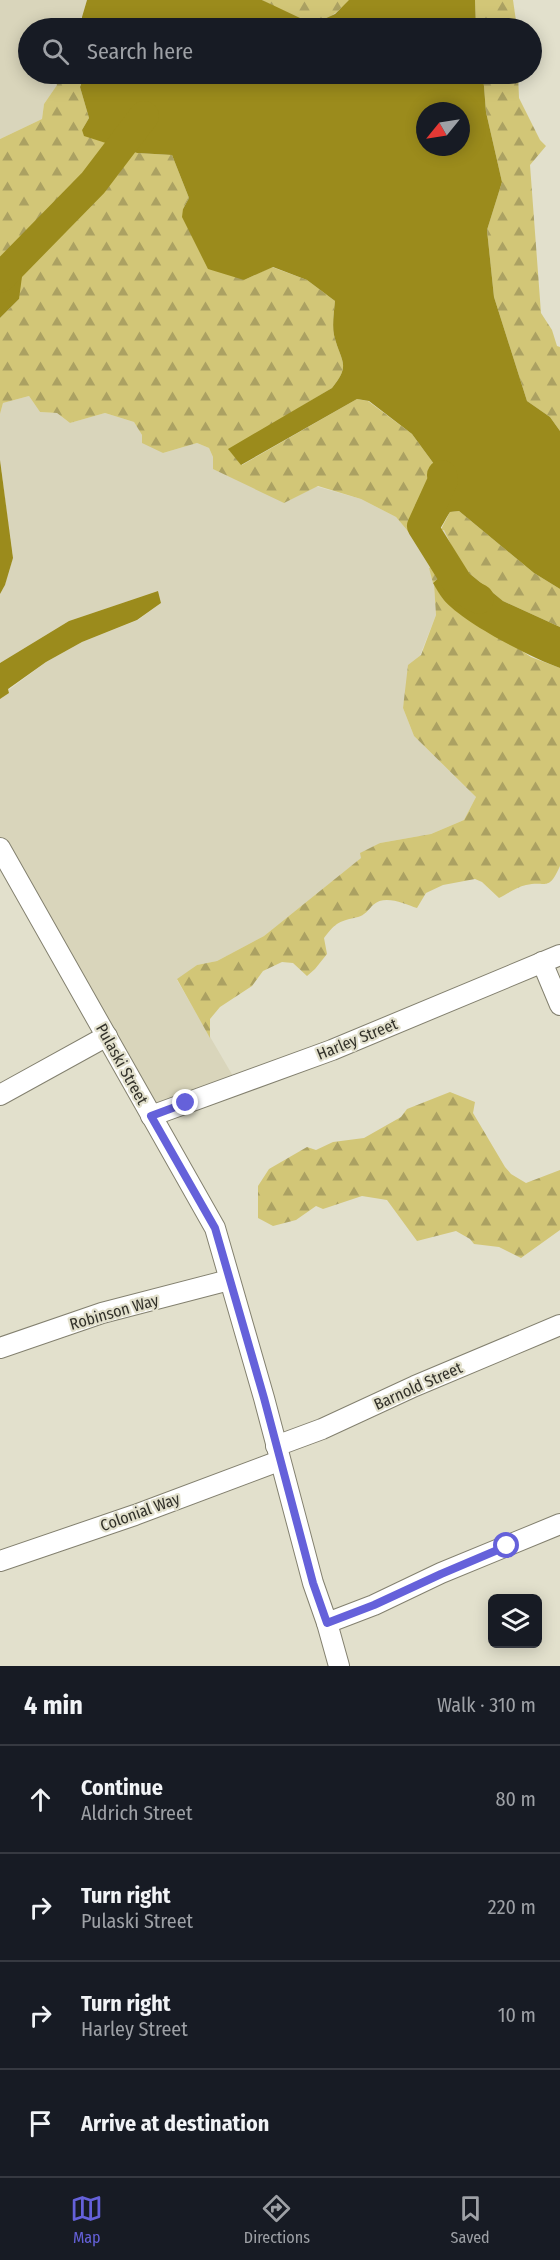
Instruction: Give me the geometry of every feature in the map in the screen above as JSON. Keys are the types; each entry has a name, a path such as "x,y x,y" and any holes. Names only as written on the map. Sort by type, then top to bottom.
{"street":[{"name":"Pulaski Street","path":"0,848 215,1228 313,1583 339,1666"},
{"path":"551,958 560,1005"},
{"name":"Harley Street","path":"151,1116 332,1050 551,958"},
{"path":"0,1095 107,1036"},
{"name":"Robinson Way","path":"0,1348 102,1313 229,1280"},
{"name":"Barnold Street","path":"278,1454 322,1429 560,1324"},
{"name":"Colonial Way","path":"0,1561 135,1515 278,1454"},
{"path":"327,1623 374,1605 560,1524"}],"shaded area":[{"path":"0,0 87,0 82,18 18,18 18,84 57,85 44,104 42,119 0,139"},
{"path":"87,0 262,0 300,18 82,18"},
{"path":"349,0 475,0 476,18 327,18 335,14"},
{"path":"81,84 484,84 486,112 502,182 487,230 494,297 527,401 550,417 560,431 560,589 534,573 459,511 450,512 437,533 424,540 422,534 436,486 434,464 412,434 369,401 357,399 241,465 228,449 332,388 338,380 342,373 343,362 333,331 335,301 307,280 273,267 244,280 208,269 182,217 183,209 189,198 172,155 137,153 84,136 82,130 89,118"},
{"path":"10,252 23,269 19,299 0,318 0,259"},
{"path":"29,396 40,412 57,413 70,423 105,413 134,422 142,435 163,453 197,443 209,448 213,457 361,499 396,517 412,536 422,534 424,540 444,530 455,553 452,560 429,568 434,584 436,615 406,691 403,708 414,736 476,797 464,820 431,834 380,843 264,936 217,961 197,965 177,980 237,1083 153,1114 0,853 0,699 9,693 8,687 10,689 46,662 82,642 138,620 161,603 158,591 69,621 0,663 0,594 13,558 0,460 0,414 3,403"},
{"path":"0,460 13,558 0,594"},
{"path":"464,569 503,601 560,627 560,668 515,648 481,628 443,599 433,583 443,574"},
{"path":"158,591 161,603 137,620 82,642 46,662 8,689 9,693 0,699 0,663 69,621"}],"green space":[{"path":"262,0 349,0 327,18 296,18"},
{"path":"475,0 513,0 516,18 476,18"},
{"path":"81,84 89,118 82,130 137,153 172,155 189,198 183,209 244,280 272,267 307,280 335,301 333,331 343,362 342,373 338,380 332,388 229,450 242,465 357,399 368,401 412,434 434,464 436,486 422,534 412,536 396,517 361,499 318,486 284,503 213,469 213,457 209,448 197,443 163,453 142,443 142,435 134,422 105,413 70,423 57,413 40,412 29,396 3,403 0,414 0,318 19,299 10,253 0,259 0,139 42,119 44,104 57,85"},
{"path":"484,84 518,84 519,98 540,140 546,146 530,165 541,313 552,330 557,346 560,347 560,431 550,417 527,401 494,297 487,230 502,182 486,112"},
{"path":"459,511 534,573 560,589 560,627 503,601 464,569 443,574 433,583 429,568 452,560 455,553 444,530 440,531 450,512"},
{"path":"434,584 443,599 531,657 560,668 560,866 549,883 523,886 499,898 482,882 475,879 443,885 426,893 417,908 389,900 378,902 362,915 335,925 324,938 327,954 307,976 293,963 282,962 263,971 252,986 220,1007 210,1019 210,1038 177,979 197,965 217,961 264,936 361,858 360,853 380,843 431,834 464,820 476,797 414,736 403,708 408,665 421,655 436,615"},
{"path":"450,1092 475,1102 473,1113 511,1174 526,1183 560,1170 560,1230 521,1258 499,1247 474,1244 456,1231 417,1241 387,1200 362,1196 323,1209 316,1206 296,1220 273,1226 258,1218 258,1186 269,1169 307,1147 316,1150 333,1142 364,1138 401,1117 407,1109"}],"waterway":[{"path":"0,278 93,183 144,116"},
{"path":"442,475 443,480 422,526 462,590 479,599"}],"route":[{"path":"186,1103 151,1116 215,1228 264,1398 313,1583 327,1623 374,1605 507,1546"}]}
